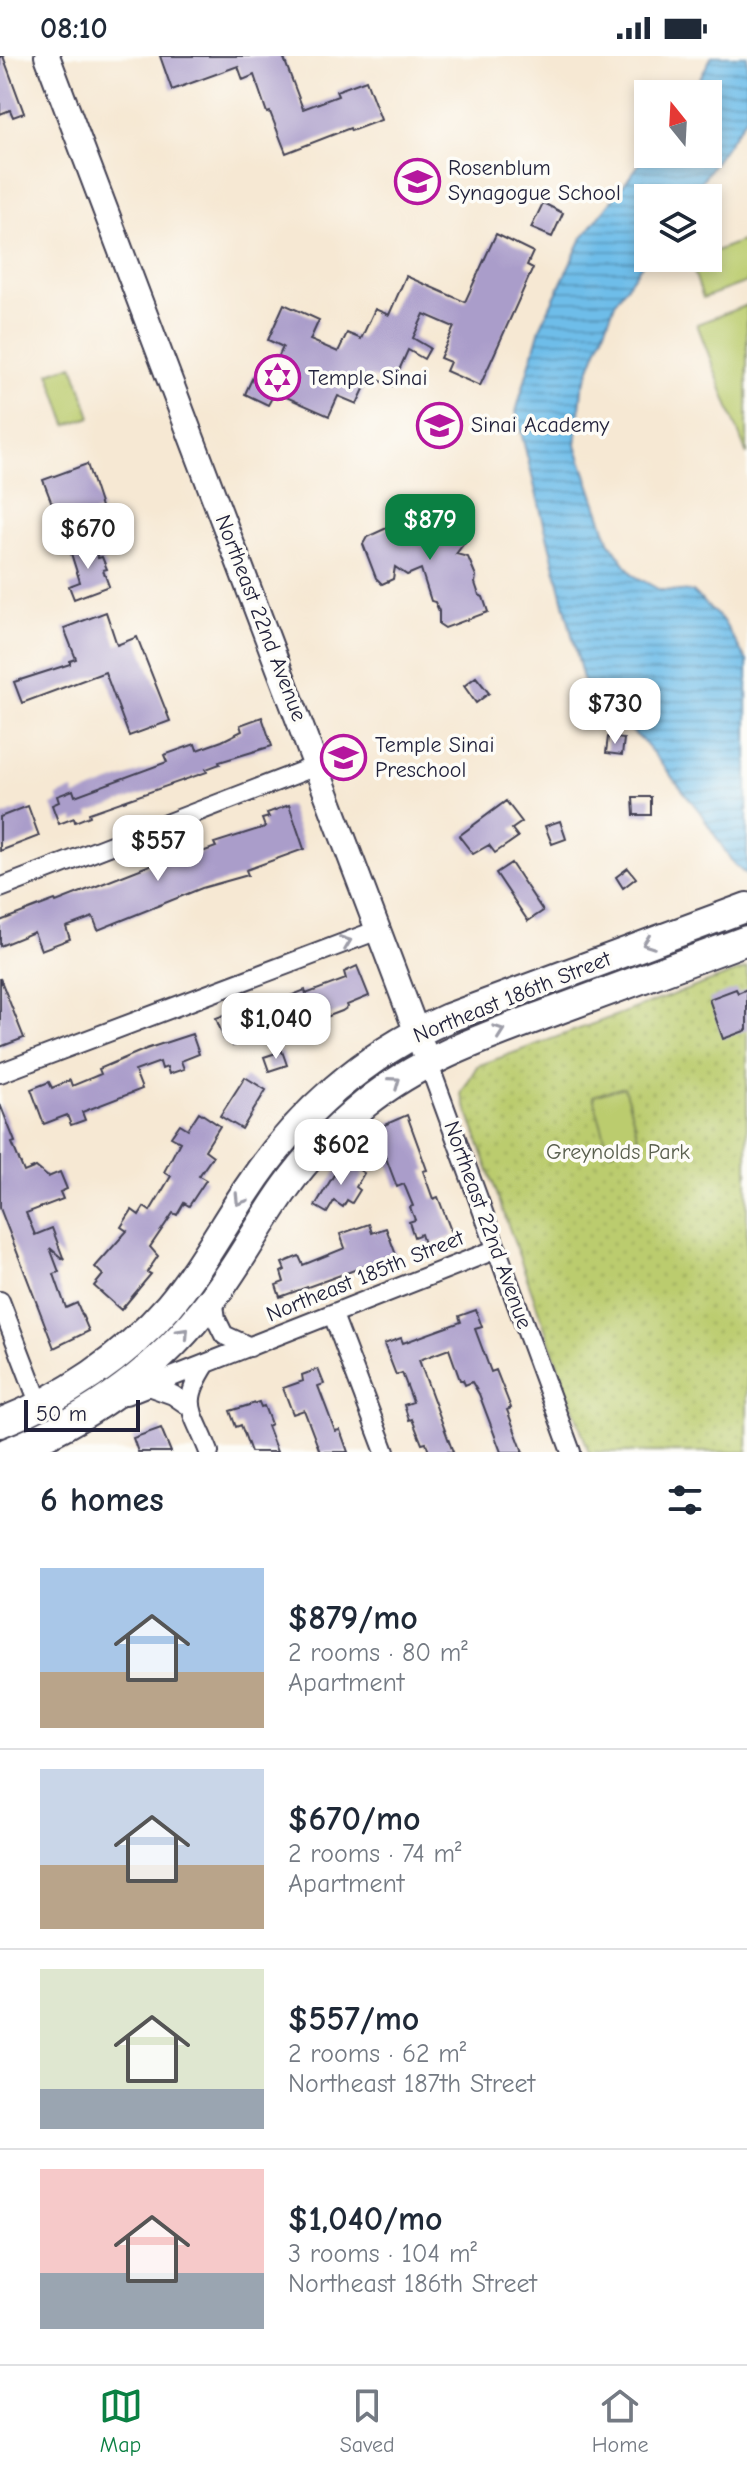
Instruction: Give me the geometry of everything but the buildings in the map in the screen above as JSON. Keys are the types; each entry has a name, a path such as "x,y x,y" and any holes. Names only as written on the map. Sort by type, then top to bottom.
{"main road":[{"name":"Northeast 186th Street","path":"0,1423 40,1405 93,1373 153,1322 193,1274 262,1168 301,1120 348,1078 417,1033 480,1006 747,907"},
{"path":"696,925 707,955"},
{"name":"Northeast 186th Street","path":"16,1450 105,1403 148,1369 213,1298 285,1187 322,1144 365,1104 408,1073 477,1040 747,940"},
{"path":"16,1450 24,1429 40,1405"}],"street":[{"name":"Northeast 22nd Avenue","path":"47,56 428,1062 571,1452"},
{"path":"0,888 316,766"},
{"path":"0,1073 378,930"},
{"name":"Northeast 185th Street","path":"105,1403 497,1249"},
{"name":"Northeast 185th Street","path":"213,1298 216,1319 224,1335 250,1347"},
{"path":"0,1301 40,1405"},
{"path":"333,1315 385,1452"},
{"path":"206,1364 191,1388 189,1406 209,1452"},
{"path":"148,1386 173,1395 189,1406"}],"green space":[{"path":"747,239 747,282 703,298 694,272 722,272 722,249"},
{"path":"747,305 747,455 697,324"},
{"path":"73,365 91,417 67,425 49,373"},
{"name":"Greynolds Park","path":"747,968 747,1452 589,1452 461,1093 477,1066"},
{"path":"624,1087 640,1143 609,1152 593,1096"}],"water":[{"path":"712,56 747,56 747,116 722,152 722,80 699,80"},
{"path":"636,168 711,168 700,184 634,184 634,272 637,272 616,301 582,389 576,445 609,541 633,575 660,590 693,592 723,621 747,661 747,876 733,863 700,812 644,742 586,691 516,412 540,328 581,240"}],"place":[{"name":"Rosenblum Synagogue School","path":"417,181"},
{"name":"Temple Sinai","path":"277,378"},
{"name":"Sinai Academy","path":"440,425"},
{"name":"Temple Sinai Preschool","path":"344,758"}]}
